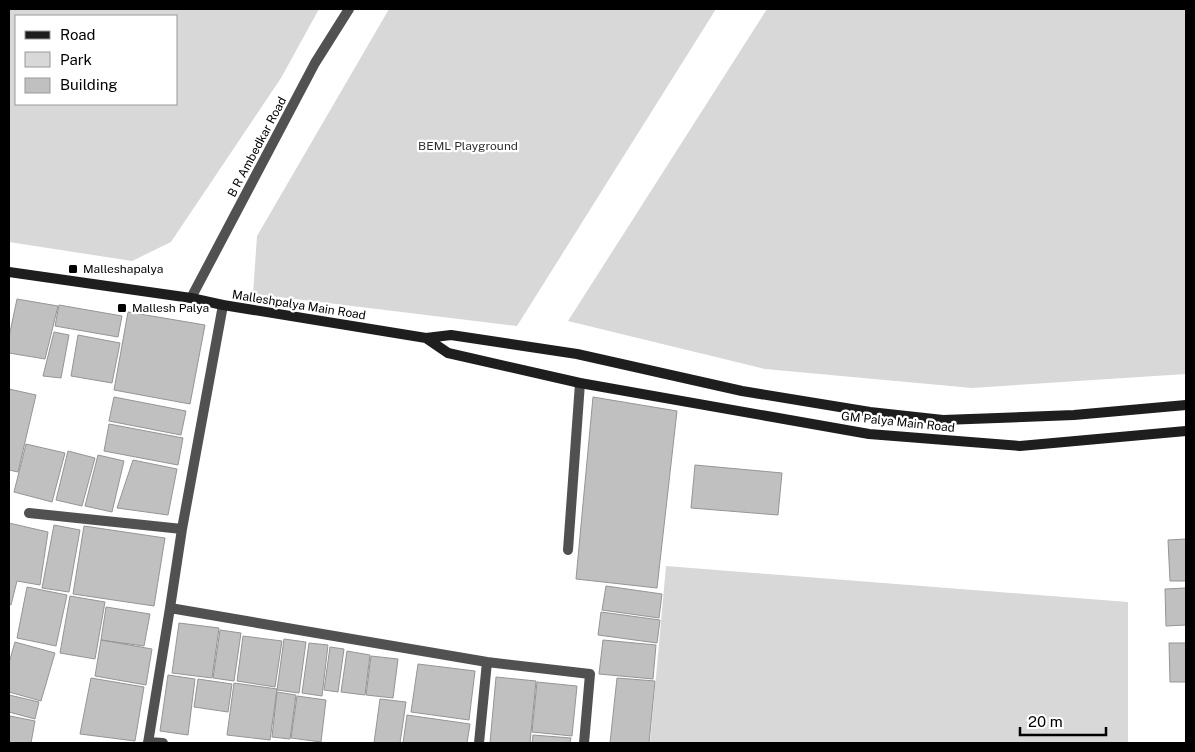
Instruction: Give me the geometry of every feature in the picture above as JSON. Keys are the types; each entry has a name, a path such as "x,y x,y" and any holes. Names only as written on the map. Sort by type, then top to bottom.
{"main road":[{"name":"Malleshpalya Main Road","path":"9,272 191,298 223,305 426,338 448,352 580,384"},
{"path":"426,338 451,335 577,354 742,391 870,412 943,420 1074,415 1186,405"},
{"name":"GM Palya Main Road","path":"580,384 869,434 1020,446 1186,431"}],"street":[{"name":"B R Ambedkar Road","path":"191,298 315,64 349,9"},
{"path":"163,743 148,742 182,528 223,305"},
{"path":"568,550 580,384"},
{"path":"29,513 182,528"},
{"path":"170,608 487,662 590,674 584,743"},
{"path":"479,743 487,662"}],"green space":[{"path":"9,9 319,9 281,78 171,242 132,261 9,242"},
{"name":"BEML Playground","path":"389,9 716,9 517,326 253,294 257,236"},
{"path":"767,9 1186,9 1186,374 972,388 765,369 568,321"},
{"path":"666,566 1128,602 1128,743 650,743"}],"building":[{"path":"17,299 58,306 45,359 9,353 9,337"},
{"path":"59,305 122,316 118,337 55,326"},
{"path":"128,312 205,325 190,404 114,390"},
{"path":"54,332 69,335 61,378 43,376"},
{"path":"78,335 120,343 112,383 71,376"},
{"path":"9,389 36,395 18,472 9,470"},
{"path":"114,397 186,411 181,435 109,421"},
{"path":"593,397 677,411 657,588 576,579"},
{"path":"109,424 183,438 178,465 104,451"},
{"path":"26,444 65,453 52,502 14,492"},
{"path":"68,451 95,458 82,506 56,500"},
{"path":"98,455 124,461 112,512 85,506"},
{"path":"133,460 177,469 168,515 117,508"},
{"path":"695,465 782,473 778,515 691,508"},
{"path":"9,523 48,532 40,585 17,581 11,605 9,604"},
{"path":"54,525 80,530 69,592 42,588"},
{"path":"84,526 165,538 154,606 73,594"},
{"path":"1186,539 1186,581 1170,581 1168,540"},
{"path":"606,586 662,594 659,618 602,610"},
{"path":"27,587 67,595 56,646 17,638"},
{"path":"1186,588 1186,625 1166,626 1165,589"},
{"path":"70,596 105,602 95,659 60,653"},
{"path":"106,607 150,614 144,646 101,640"},
{"path":"601,612 660,620 657,643 598,635"},
{"path":"179,623 219,628 212,678 172,673"},
{"path":"220,630 241,633 234,681 213,678"},
{"path":"243,636 282,641 275,687 237,681"},
{"path":"284,639 306,642 299,693 277,690"},
{"path":"101,640 152,649 146,685 95,676"},
{"path":"603,640 656,645 653,679 599,674"},
{"path":"15,642 55,653 41,701 9,692 9,663"},
{"path":"309,643 328,645 322,696 302,693"},
{"path":"1169,643 1186,643 1186,682 1170,682"},
{"path":"330,647 344,649 338,692 324,690"},
{"path":"347,651 370,655 365,695 341,692"},
{"path":"371,656 398,659 393,698 366,695"},
{"path":"418,664 475,671 469,720 411,712"},
{"path":"168,675 195,679 188,735 160,731"},
{"path":"496,677 536,681 530,743 490,743"},
{"path":"91,678 144,687 135,741 80,734"},
{"path":"617,678 655,681 649,743 610,743"},
{"path":"198,679 232,684 228,712 194,707"},
{"path":"537,682 577,686 572,736 532,732"},
{"path":"234,683 277,689 270,740 227,735"},
{"path":"277,692 296,695 290,739 272,737"},
{"path":"9,695 39,702 35,719 9,712"},
{"path":"297,696 326,700 321,742 291,738"},
{"path":"380,699 406,702 400,743 374,743"},
{"path":"407,715 470,724 467,743 403,743"},
{"path":"10,716 35,721 31,743 9,743"},
{"path":"533,735 571,738 570,743 532,743"}],"place":[{"name":"Malleshapalya","path":"73,269"},
{"name":"Mallesh Palya","path":"122,308"}]}
